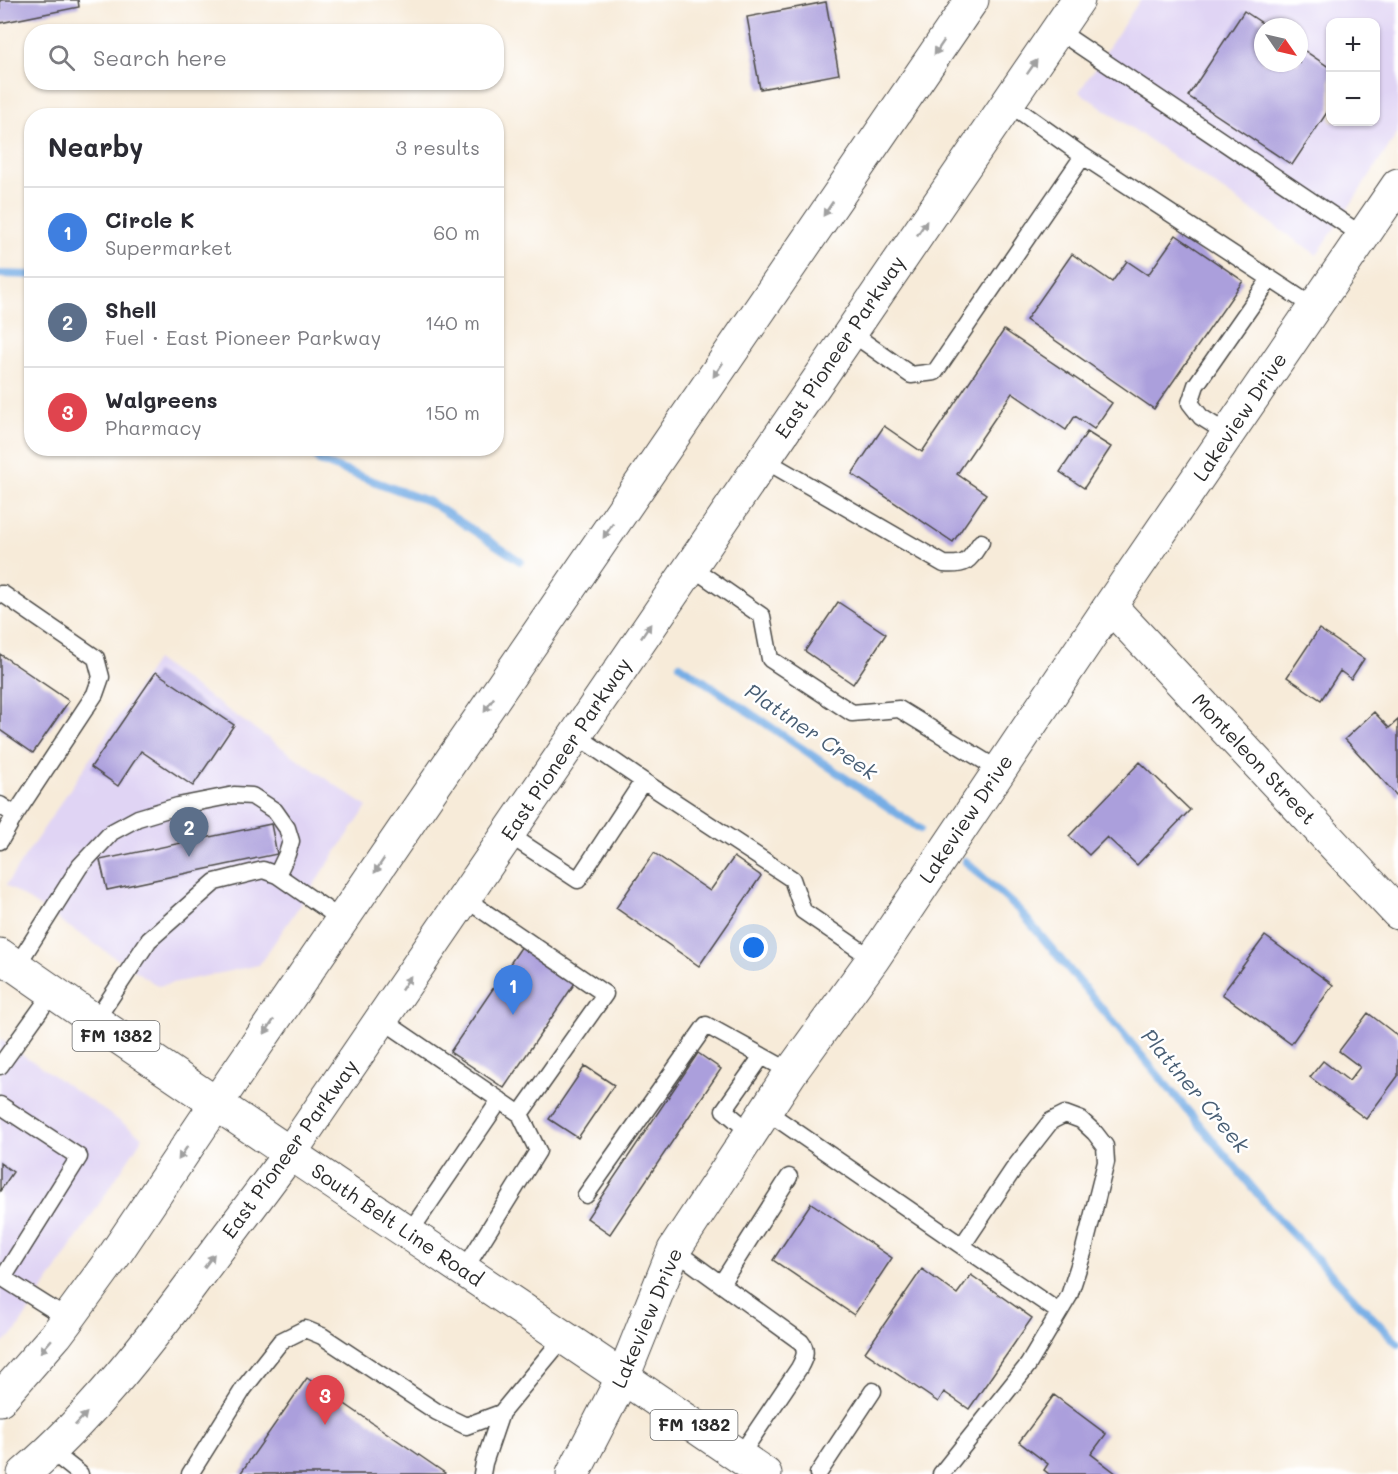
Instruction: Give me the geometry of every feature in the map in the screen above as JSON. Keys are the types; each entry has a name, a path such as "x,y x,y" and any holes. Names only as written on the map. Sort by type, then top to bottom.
{"main road":[{"path":"0,1399 56,1335 114,1256 972,0"},
{"name":"East Pioneer Parkway","path":"24,1474 51,1451 117,1380 290,1153 1078,0"},
{"name":"Lakeview Drive","path":"573,1474 623,1377 674,1250 791,1072 873,959 1110,606 1398,185"},
{"name":"Monteleon Street","path":"1110,606 1398,913"},
{"name":"South Belt Line Road","path":"8,961 752,1465"}],"lane":[{"path":"1057,30 1363,236"},
{"path":"1007,102 1083,156 1315,308"},
{"path":"850,332 911,375 935,372 1083,156"},
{"path":"1228,434 1201,417 1190,403 1196,385 1270,279"},
{"path":"764,459 944,564 959,565 970,559 981,542"},
{"path":"690,566 762,616 770,659 852,713 900,709 999,770"},
{"path":"0,594 96,658 101,677 95,694 0,841"},
{"path":"576,735 792,879 803,911 873,959"},
{"path":"508,834 578,880 643,781"},
{"path":"8,961 80,866 112,832 138,818 178,806 234,795 252,796 275,811 287,828 291,841 278,874"},
{"path":"0,805 15,815"},
{"path":"94,1021 149,940 215,882 263,870 278,874 342,920"},
{"path":"464,898 605,994 520,1114"},
{"path":"0,1066 53,992"},
{"path":"381,1019 520,1114 538,1151 464,1270"},
{"path":"586,1195 706,1024 791,1072"},
{"path":"762,1056 724,1110 759,1122 962,1246 1059,1312"},
{"path":"409,1233 500,1100"},
{"path":"0,1105 79,1157 1,1279 68,1319"},
{"path":"941,1474 1028,1365 1069,1296 1083,1253 1106,1162 1105,1146 1095,1133 1081,1120 1065,1114 1052,1121 1015,1167 962,1246"},
{"path":"721,1284 789,1177"},
{"path":"674,1250 805,1347 804,1360 752,1465"},
{"path":"190,1474 244,1388 281,1341 305,1329 322,1336 437,1412 466,1426 501,1413"},
{"path":"482,1474 501,1413 564,1337"},
{"path":"818,1474 873,1391"},
{"path":"51,1451 80,1474"}],"shaded area":[{"path":"1140,0 1398,0 1398,133 1317,255 1079,92"},
{"path":"156,660 367,807 259,965 158,986 6,885"},
{"path":"0,1039 143,1137 14,1334 0,1345"}],"building":[{"path":"0,0 78,0 79,7 0,23"},
{"path":"826,2 839,74 760,89 747,17"},
{"path":"1244,11 1254,18 1254,72 1308,72 1308,53 1326,65 1326,114 1292,165 1188,96"},
{"path":"1176,235 1243,281 1154,409 1026,320 1072,254 1112,282 1127,261 1148,275"},
{"path":"1004,330 1112,403 1094,429 1075,416 1066,430 1012,393 957,474 986,494 953,542 852,474 884,426 922,452"},
{"path":"1087,432 1111,447 1084,488 1060,472"},
{"path":"838,602 886,634 853,684 805,651"},
{"path":"1319,629 1364,659 1351,679 1340,671 1321,700 1287,677"},
{"path":"0,654 69,701 33,753 0,730"},
{"path":"156,672 234,725 193,786 141,751 118,786 91,767"},
{"path":"1374,712 1389,728 1398,720 1398,797 1345,739"},
{"path":"1140,762 1190,810 1137,865 1107,837 1089,855 1069,836"},
{"path":"271,824 277,854 107,890 100,860"},
{"path":"654,853 710,891 734,857 761,876 699,966 616,908"},
{"path":"1265,936 1333,985 1291,1044 1222,994"},
{"path":"524,943 577,980 504,1088 450,1052"},
{"path":"1368,1013 1398,1036 1398,1076 1366,1119 1310,1077 1323,1061 1349,1081 1360,1067 1339,1051"},
{"path":"698,1053 721,1069 610,1234 587,1218"},
{"path":"585,1066 614,1085 578,1138 549,1119"},
{"path":"0,1163 13,1172 0,1191"},
{"path":"811,1203 892,1258 854,1315 773,1260"},
{"path":"922,1269 957,1294 971,1275 1032,1318 969,1409 944,1392 938,1402 865,1352"},
{"path":"307,1378 445,1473 240,1474"},
{"path":"1054,1395 1106,1434 1091,1454 1117,1474 1049,1474 1044,1470 1048,1464 1019,1442"}],"waterway":[{"name":"Plattner Creek","path":"0,274 24,275"},
{"name":"Plattner Creek","path":"316,456 319,461 430,502 520,561"},
{"name":"Plattner Creek","path":"680,665 920,829"},
{"name":"Plattner Creek","path":"965,861 1020,911 1283,1224 1398,1344"}],"place":[{"name":"Shell","path":"189,857"},
{"name":"Circle K","path":"513,1015"},
{"name":"Walgreens","path":"325,1425"}]}
